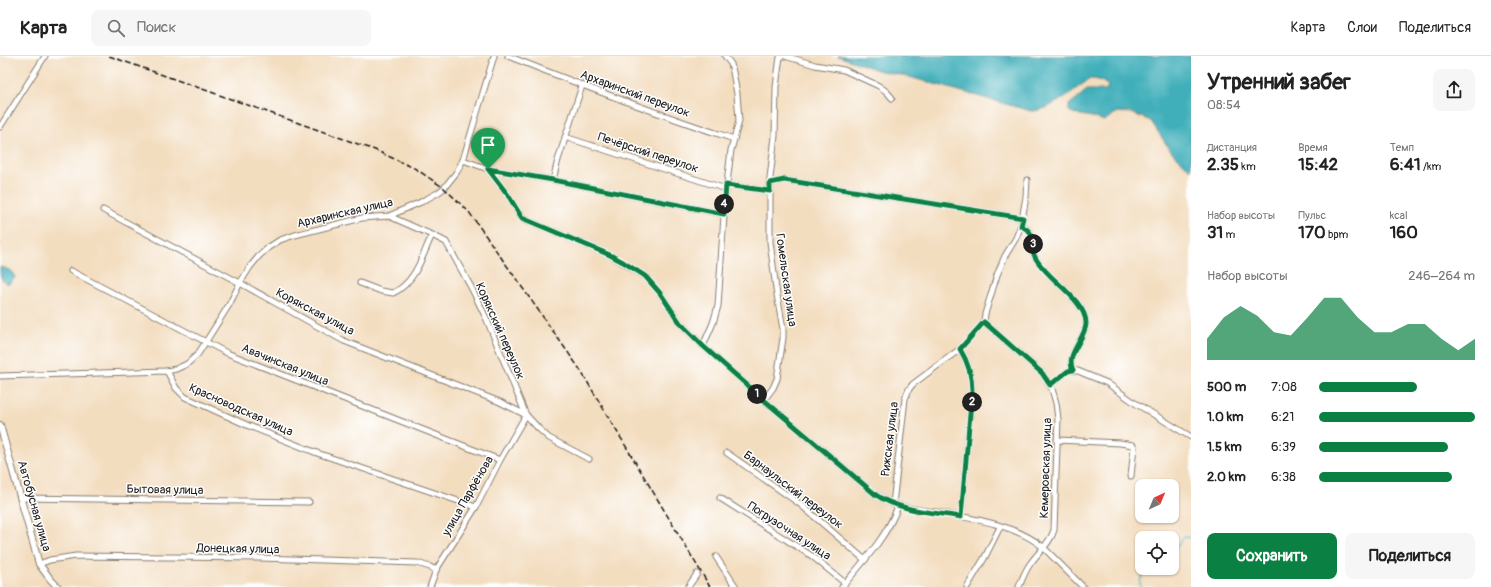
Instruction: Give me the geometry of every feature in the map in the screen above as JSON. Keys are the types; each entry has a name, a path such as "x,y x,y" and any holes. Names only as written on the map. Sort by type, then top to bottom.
{"street":[{"path":"0,127 45,56"},
{"name":"Архаринская улица","path":"167,371 187,364 198,354 229,305 240,283 259,256 280,240 362,218 390,216 440,192 448,184 463,160 494,56"},
{"name":"Архаринский переулок","path":"508,56 657,114 734,139"},
{"path":"703,346 713,323 718,306 726,187 738,121 738,108 733,72 731,64 725,56"},
{"path":"783,56 815,65 844,70 879,86 892,98"},
{"name":"Гомельская улица","path":"764,400 773,388 778,376 784,338 770,242 770,183 774,147 776,87 779,64 783,56"},
{"path":"553,180 565,137 582,86"},
{"name":"Печёрский переулок","path":"565,137 726,187 770,191"},
{"path":"463,160 488,169 553,180 724,214"},
{"path":"488,169 508,195 522,218 610,255 645,276 660,293 680,323 703,346 876,495 898,506 961,517 1022,534 1043,547 1083,587"},
{"path":"770,183 784,180 1023,218"},
{"path":"984,322 984,314 997,275 1021,226 1027,180"},
{"name":"Корякская улица","path":"102,210 344,340 492,399 526,415"},
{"name":"Корякский переулок","path":"390,216 446,242 472,290 503,356 526,415 549,438 589,459"},
{"path":"1021,226 1031,232 1033,253 1038,262 1076,302 1085,314 1085,330 1074,352 1071,366 1073,370"},
{"path":"360,284 381,291 393,293 403,287 414,274 432,235"},
{"name":"Авачинская улица","path":"70,271 130,301 205,342 246,360 500,460"},
{"name":"Рижская улица","path":"893,504 904,406 909,389 932,369 960,349 984,322"},
{"name":"Кемеровская улица","path":"984,322 1042,373 1050,385 1058,412 1054,530 1050,541 1043,547 1029,565 1019,587"},
{"path":"960,349 968,363 972,391 961,517"},
{"path":"1050,385 1068,371 1073,370 1107,383 1135,403 1191,437"},
{"path":"0,376 167,371"},
{"name":"Красноводская улица","path":"167,371 172,383 180,393 190,400 317,453 476,507"},
{"name":"улица Парфёнова","path":"430,587 436,570 476,507 500,460 526,415"},
{"name":"Автобусная улица","path":"0,425 39,564 50,580 58,587"},
{"path":"1057,440 1133,445 1132,476"},
{"name":"Барнаульский переулок","path":"727,453 800,504 865,560"},
{"name":"Бытовая улица","path":"20,498 309,502"},
{"name":"Погрузочная улица","path":"720,498 812,556 843,585"},
{"path":"843,585 865,560 890,525 898,506"},
{"path":"967,587 985,557 1000,527"},
{"name":"Донецкая улица","path":"39,564 50,560 76,556 220,558 417,563 436,570"},
{"path":"716,557 736,587"},
{"path":"688,587 697,574"}],"water":[{"path":"838,56 1191,56 1191,170 1170,150 1151,121 1131,113 1117,112 1104,121 1075,114 1069,111 1069,105 1087,90 1106,90 1108,86 1098,80 1090,79 1054,104 1046,108 1031,111 906,76 881,71"},
{"path":"0,267 13,273 15,278 9,284 2,279 0,275"}],"waterway":[{"path":"1179,544 1184,537 1191,538"},
{"path":"1140,587 1140,581 1143,575"}],"railway":[{"path":"109,56 375,150 416,169 444,188 469,212 579,368 710,587"}],"route":[{"path":"488,169 553,180 724,214 726,185 770,191 770,183 784,180 1023,218 1021,226 1031,232 1033,253 1038,262 1080,306 1085,314 1085,330 1072,358 1071,366 1073,370 1068,371 1050,385 1042,373 989,328 984,322 960,349 968,363 972,383 961,517 893,504 876,495 703,346 680,323 660,293 645,276 610,255 519,216 508,195 488,169"}]}
